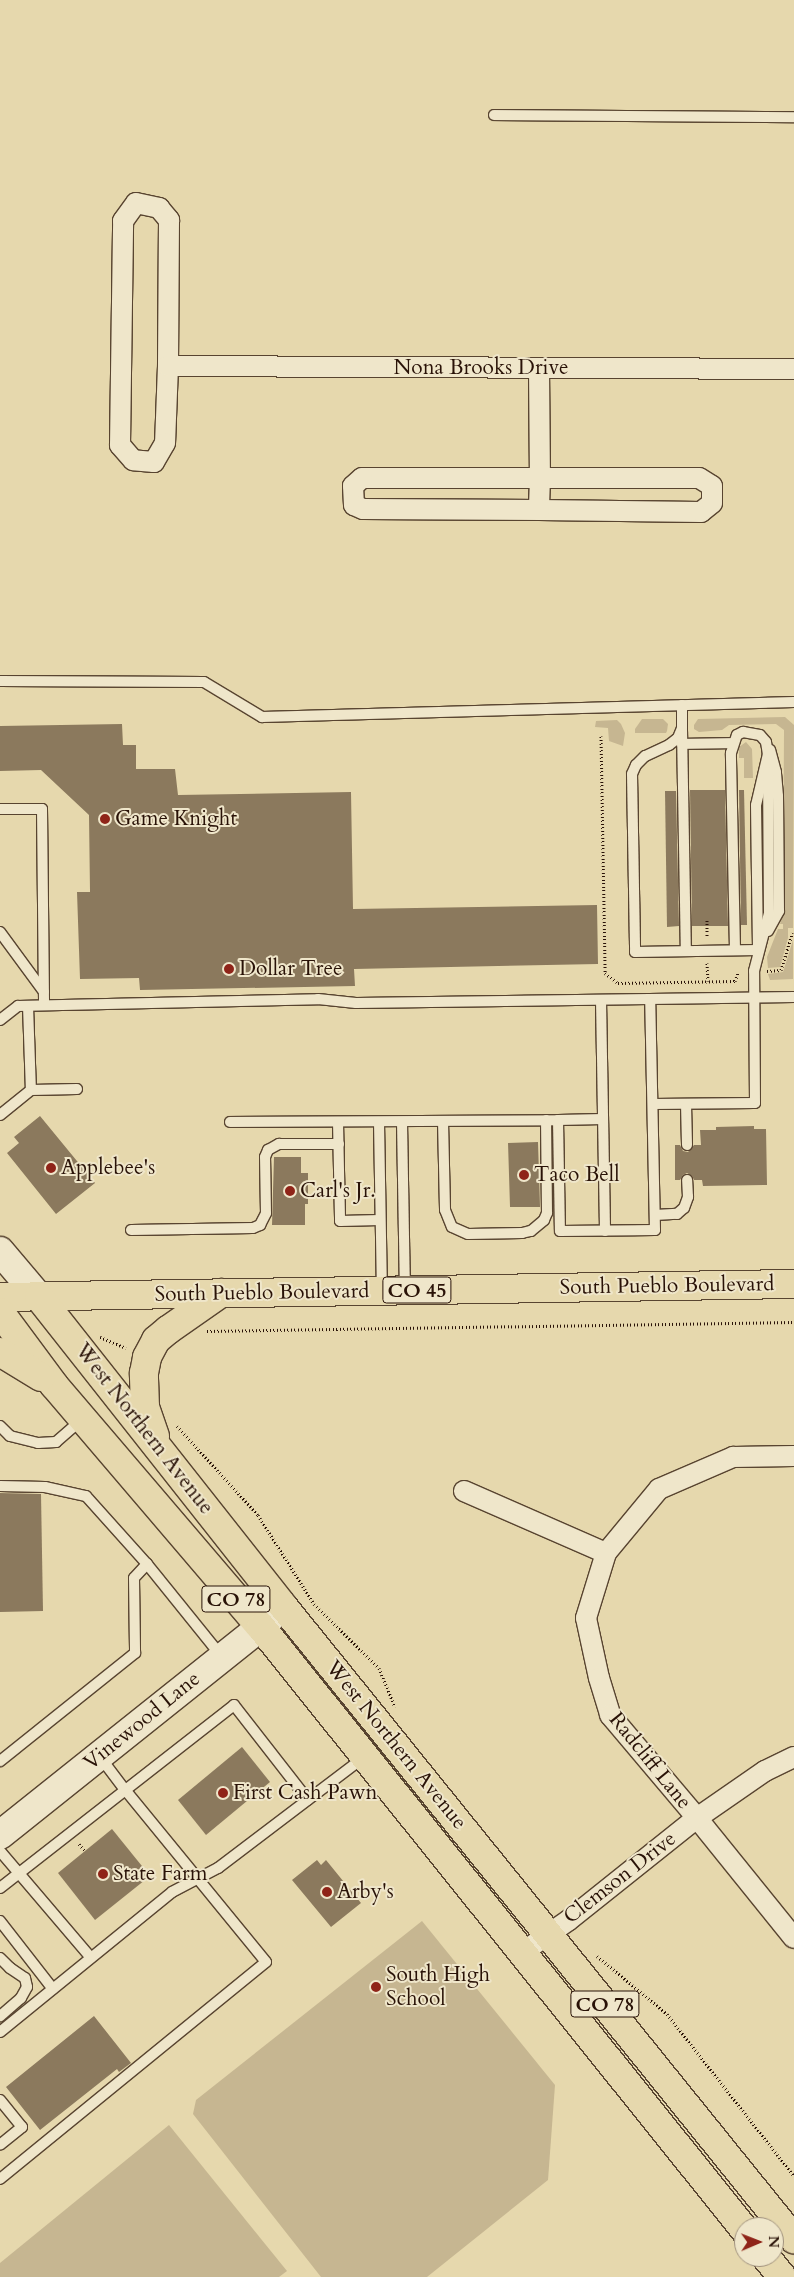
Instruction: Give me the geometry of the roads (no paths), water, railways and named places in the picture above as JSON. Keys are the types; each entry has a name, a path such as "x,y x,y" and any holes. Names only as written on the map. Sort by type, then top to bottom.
{"main road":[{"name":"South Pueblo Boulevard","path":"0,1296 40,1297 794,1284"},
{"path":"158,1447 146,1408 144,1373 147,1357 156,1340 221,1293"},
{"name":"West Northern Avenue","path":"40,1297 283,1606 794,2239"},
{"name":"West Northern Avenue","path":"0,1312 54,1385 82,1419 261,1627 734,2217"},
{"path":"0,1352 54,1385"},
{"path":"774,2267 782,2277"}],"street":[{"path":"136,203 159,208 169,220 168,366 165,443 154,462 133,460 120,445 123,221 136,203"},
{"name":"Nona Brooks Drive","path":"168,366 794,369"},
{"path":"539,368 539,510"},
{"path":"362,478 699,478 712,486 712,503 701,512 539,510 363,509 354,505 353,486 362,478"},
{"name":"West Northern Avenue","path":"0,1251 40,1297"},
{"name":"Radcliff Lane","path":"794,1456 732,1457 659,1489 606,1553 586,1618 598,1678 610,1715 697,1818 794,1938"},
{"path":"464,1491 606,1553"},
{"name":"Vinewood Lane","path":"0,1835 261,1627 283,1606"},
{"name":"Clemson Drive","path":"523,1952 569,1920 697,1818 765,1771 794,1757"}],"lane":[{"path":"494,115 794,117"},
{"path":"0,681 204,682 262,717 794,702"},
{"path":"682,705 686,951"},
{"path":"682,728 678,738 669,746 645,756 636,765 632,774 635,952 758,950"},
{"path":"735,950 731,753 737,735 743,732 760,735 766,742 772,753 776,772 779,910 758,950"},
{"path":"652,1104 755,1103 754,971 758,950 756,805 768,754 766,742"},
{"path":"682,744 733,743"},
{"path":"0,809 42,809 44,1005"},
{"path":"0,932 44,992"},
{"path":"0,1020 18,1006 44,1005 318,999 356,1003 794,997"},
{"path":"558,1120 560,1231 655,1230 650,999"},
{"path":"600,1000 606,1230"},
{"path":"28,1006 31,1090"},
{"path":"0,1115 31,1090 77,1089"},
{"path":"686,1104 687,1145"},
{"path":"230,1122 443,1122 603,1119"},
{"path":"443,1122 445,1210 447,1220 459,1231 468,1234 531,1231 544,1220 547,1213 546,1120"},
{"path":"338,1122 340,1221 380,1220"},
{"path":"379,1122 380,1220 393,1291"},
{"path":"393,1291 402,1122"},
{"path":"131,1230 253,1228 260,1225 264,1220 265,1157 273,1146 339,1144"},
{"path":"655,1215 677,1214 684,1208 688,1197 687,1180"},
{"path":"0,1426 10,1436 38,1443 56,1442 82,1419"},
{"path":"0,1486 45,1487 86,1496 147,1564 222,1657"},
{"path":"0,1761 135,1653 134,1578 147,1564"},
{"path":"0,1888 234,1705 308,1800"},
{"path":"0,2179 266,1962 125,1790 100,1756"},
{"path":"0,2032 172,1892 218,1868 364,1757"},
{"path":"0,1851 91,1958"},
{"path":"0,1921 53,1989"},
{"path":"0,1958 10,1968 25,1978 27,1988 21,1998 0,2016"},
{"path":"0,2100 22,2127 0,2145"}],"place":[{"name":"Game Knight","path":"105,819"},
{"name":"Dollar Tree","path":"229,969"},
{"name":"Applebee's","path":"51,1168"},
{"name":"Taco Bell","path":"524,1175"},
{"name":"Carl's Jr.","path":"290,1191"},
{"name":"First Cash Pawn","path":"223,1793"},
{"name":"State Farm","path":"103,1874"},
{"name":"Arby's","path":"327,1892"},
{"name":"South High School","path":"376,1987"}]}
